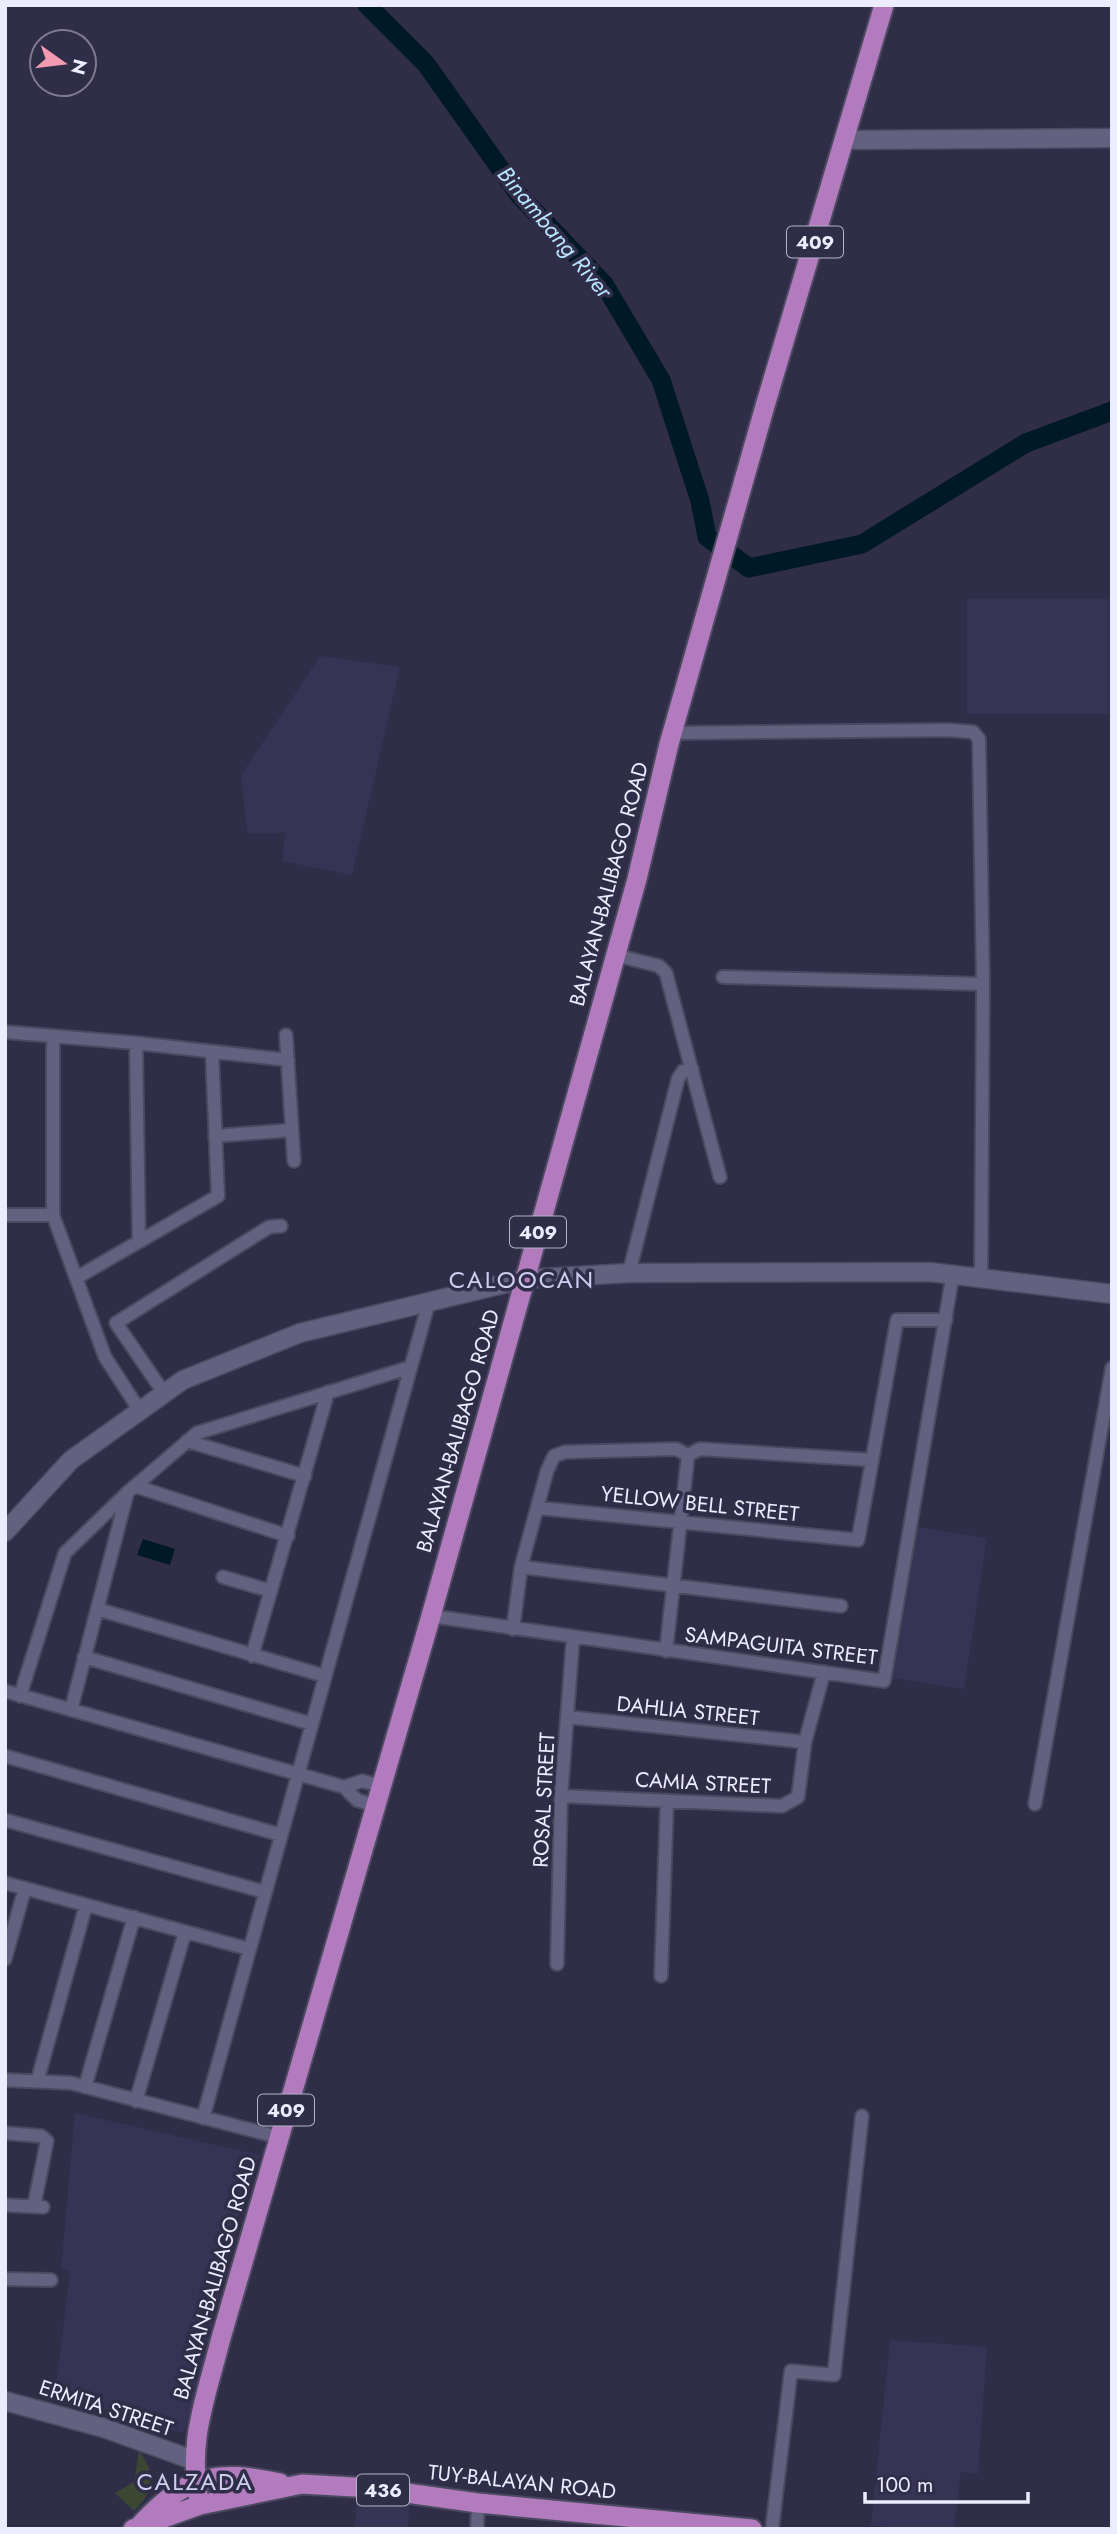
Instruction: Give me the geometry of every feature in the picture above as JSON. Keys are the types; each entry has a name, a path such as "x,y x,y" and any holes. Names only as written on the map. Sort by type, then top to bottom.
{"main road":[{"name":"BALAYAN-BALIBAGO ROAD","path":"200,2505 194,2481 196,2430 278,2137 431,1616 745,478 884,5"},
{"name":"TUY-BALAYAN ROAD","path":"194,2481 243,2475 288,2485 350,2486 478,2502 752,2529"},
{"name":"436","path":"139,2527 165,2499 194,2481"},
{"name":"TUY-BALAYAN ROAD","path":"200,2505 288,2485"},
{"name":"436","path":"139,2527 200,2505"}],"street":[{"path":"845,139 1112,138"},
{"path":"673,733 973,732 979,739 984,984 981,1277"},
{"path":"615,955 659,966 666,972 719,1177"},
{"path":"723,978 984,984"},
{"path":"5,1032 288,1060"},
{"path":"286,1035 293,1161"},
{"path":"53,1037 53,1215 105,1357 140,1411"},
{"path":"136,1043 139,1242"},
{"path":"76,1278 218,1196 212,1052"},
{"path":"629,1273 678,1079 683,1071 692,1069"},
{"path":"215,1136 292,1130"},
{"path":"5,1215 53,1215"},
{"path":"164,1393 116,1323 269,1227 281,1226"},
{"path":"5,1532 72,1460 183,1380 300,1333 524,1279 629,1273 953,1273 1112,1294"},
{"name":"SAMPAGUITA STREET","path":"431,1616 884,1681 953,1273"},
{"path":"203,2118 428,1306"},
{"path":"688,1455 700,1449 872,1460 897,1320 946,1320"},
{"path":"20,1696 65,1553 131,1489 187,1441 197,1433 411,1367"},
{"path":"1035,1804 1112,1368"},
{"path":"252,1656 328,1392"},
{"path":"187,1441 305,1476"},
{"path":"513,1629 522,1567 547,1471 554,1456 565,1451 676,1449 688,1455"},
{"path":"667,1650 688,1455"},
{"name":"YELLOW BELL STREET","path":"539,1508 858,1540 872,1460"},
{"path":"131,1489 288,1536"},
{"path":"71,1710 131,1489"},
{"path":"522,1567 841,1606"},
{"path":"223,1577 271,1591"},
{"path":"97,1609 325,1676"},
{"name":"ROSAL STREET","path":"557,1964 561,1796 573,1638"},
{"path":"84,1657 312,1724"},
{"name":"CAMIA STREET","path":"561,1796 782,1806 798,1797 804,1742 824,1672"},
{"path":"5,1691 344,1787 357,1800 376,1806"},
{"name":"DAHLIA STREET","path":"567,1717 804,1742"},
{"path":"5,1756 281,1835"},
{"path":"344,1787 362,1781 382,1786"},
{"path":"661,1976 667,1801"},
{"path":"5,1820 265,1892"},
{"path":"5,1883 249,1950"},
{"path":"5,1959 25,1888"},
{"path":"37,2082 86,1905"},
{"path":"85,2087 134,1917"},
{"path":"136,2101 185,1932"},
{"path":"5,2080 85,2087 278,2137"},
{"path":"772,2529 791,2371 834,2375 862,2116"},
{"path":"5,2133 41,2136 47,2141 39,2206 5,2204"},
{"path":"5,2279 51,2280"},
{"name":"ERMITA STREET","path":"5,2401 104,2428 193,2460"},
{"path":"477,2529 478,2502"}],"shaded area":[{"path":"967,599 1109,599 1109,714 967,714"},
{"path":"320,656 400,667 352,875 282,861 285,833 247,833 241,775"},
{"path":"916,1527 987,1538 964,1689 892,1678"},
{"path":"75,2113 259,2155 239,2211 192,2410 183,2433 55,2394 70,2271 61,2269"},
{"path":"890,2340 987,2347 978,2474 961,2472 954,2529 871,2526"},
{"path":"356,2499 410,2506 407,2529 355,2529"}],"green space":[{"path":"139,2451 145,2459 151,2482 146,2496 134,2511 115,2493 134,2482"}],"water":[{"path":"143,1539 175,1549 170,1565 137,1555"}],"waterway":[{"name":"Binambang River","path":"367,5 426,64 519,195 604,284 661,380 700,501 707,537 749,568 862,544 1026,443 1112,411"}],"district":[{"name":"CALOOCAN","path":"522,1280"},
{"name":"CALZADA","path":"195,2482"}]}
